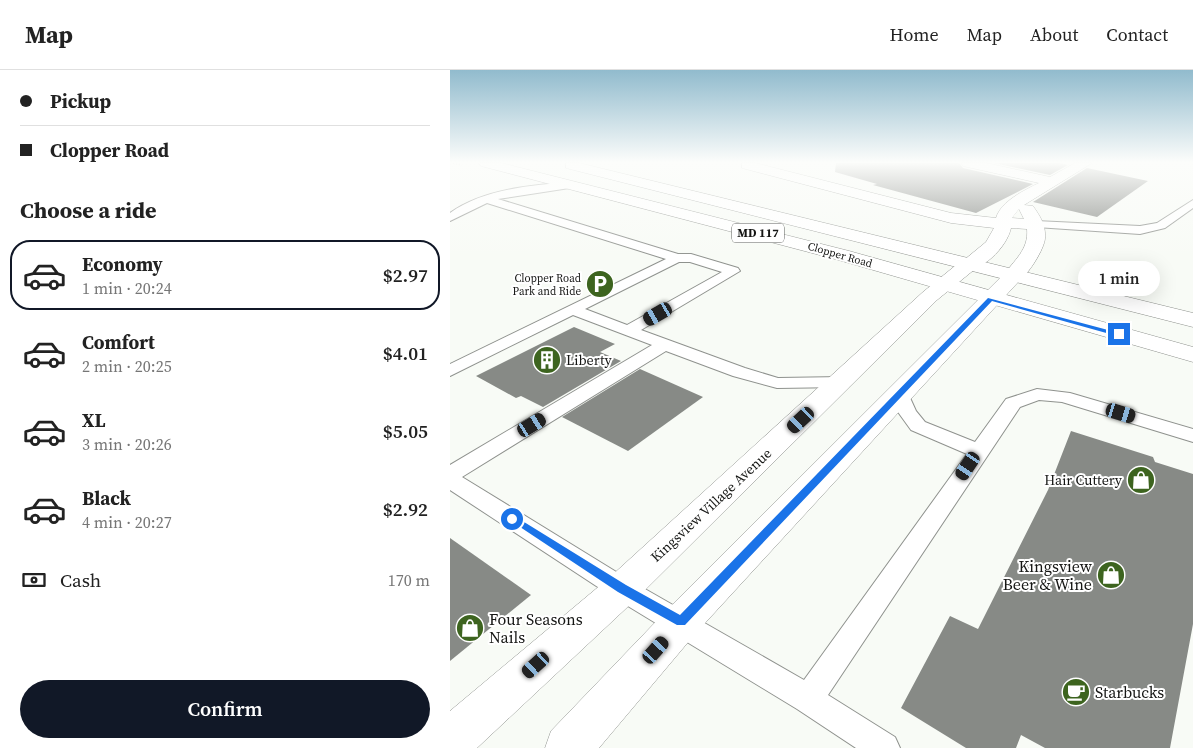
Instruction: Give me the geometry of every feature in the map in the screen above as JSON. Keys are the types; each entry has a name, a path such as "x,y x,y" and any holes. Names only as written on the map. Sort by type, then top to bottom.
{"street":[{"name":"Clopper Road","path":"609,195 833,253 1193,355"},
{"name":"Clopper Road","path":"688,195 1193,320"},
{"path":"861,195 951,218 1036,224"},
{"name":"Kingsview Village Avenue","path":"450,741 622,589 945,285 993,246 1001,233 1005,214 1028,195"},
{"path":"568,748 681,622 1013,276 1033,251 1038,239 1036,224 1021,199"}],"lane":[{"path":"490,200 499,195"},
{"path":"450,218 470,205 508,195"},
{"path":"490,200 677,258 692,258 733,271 628,331"},
{"path":"1036,224 1140,230 1161,226 1193,203"},
{"path":"450,371 677,258"},
{"path":"573,310 739,372 777,383 843,382"},
{"path":"450,476 664,345"},
{"path":"900,393 907,412 918,426 979,451"},
{"path":"808,699 1014,403 1037,394 1064,396 1193,436"},
{"path":"450,480 622,589 681,622 808,699 884,748"}],"building":[{"path":"908,195 1012,195 976,213"},
{"path":"1045,195 1129,195 1097,217 1033,202"},
{"name":"Liberty","path":"574,327 615,344 600,352 621,361 543,407 521,396 516,398 476,376"},
{"name":"Liberty","path":"640,369 703,397 628,451 562,417"},
{"path":"1071,431 1153,457 1155,462 1193,474 1193,624 1170,748 1045,748 1021,735 1016,748 966,748 901,708 950,616 978,629 1048,490"},
{"name":"Four Seasons Nails","path":"450,538 531,595 450,661"}],"place":[{"name":"Clopper Road Park and Ride","path":"600,284"},
{"name":"Liberty","path":"547,360"},
{"name":"Hair Cuttery","path":"1141,480"},
{"name":"Kingsview Beer & Wine","path":"1111,575"},
{"name":"Four Seasons Nails","path":"470,628"},
{"name":"Starbucks","path":"1076,692"}],"route":[{"path":"512,519 622,589 681,622 990,299 1119,334"}]}
